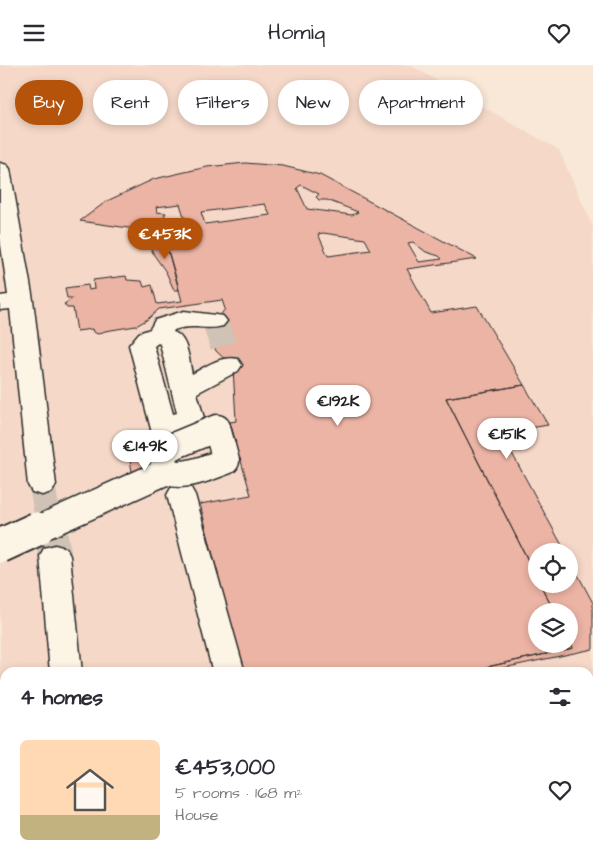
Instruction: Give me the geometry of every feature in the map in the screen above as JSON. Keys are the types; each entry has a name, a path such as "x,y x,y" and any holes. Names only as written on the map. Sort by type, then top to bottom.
{"lane":[{"path":"0,169 10,302 42,485"},
{"path":"160,335 164,325 184,318 215,321"},
{"path":"160,335 171,339 191,418 172,423 164,431 141,345 149,336 160,335"},
{"path":"184,389 229,365"},
{"path":"0,539 171,477"},
{"path":"0,546 171,477"},
{"path":"171,477 227,667"},
{"path":"55,556 65,667"}],"shaded area":[{"path":"0,65 410,65 436,80 359,80 359,125 483,125 483,107 559,150 593,227 593,667 0,667"}],"building":[{"path":"245,163 283,166 320,175 477,259 407,269 431,313 477,306 524,385 446,398 528,560 528,593 545,593 550,603 528,603 528,653 550,653 487,667 241,667 200,504 251,495 240,458 236,458 232,444 236,443 230,422 236,421 233,367 216,351 211,338 213,325 225,309 222,300 159,309 148,319 136,326 98,334 93,332 92,329 77,331 73,308 67,308 64,304 72,299 67,298 65,288 88,285 89,290 94,289 93,280 126,276 127,280 142,281 144,287 152,285 157,304 182,301 163,233 80,221 107,201 154,179 207,167","holes":["301,185 319,194 316,197 319,200 327,200 358,212 352,215 307,209 297,188","180,204 186,223 162,220 166,213 157,212 156,207","265,204 270,215 205,224 201,212","323,233 365,239 371,250 328,256 318,234","413,242 426,252 439,256 442,259 419,262 408,243"]},
{"path":"165,240 179,290 174,290 166,272 154,255 148,242"},
{"path":"524,385 548,425 501,433 561,543 528,543 528,560 446,398"},
{"path":"155,456 161,484 135,488 130,460"},
{"path":"578,575 593,603 593,649 578,652 578,603 550,603 545,593 578,593"},
{"path":"550,653 574,653 508,667 487,667"}],"tunnel":[{"path":"215,321 229,365"},
{"path":"42,485 50,531"},
{"path":"50,529 55,556"}]}
